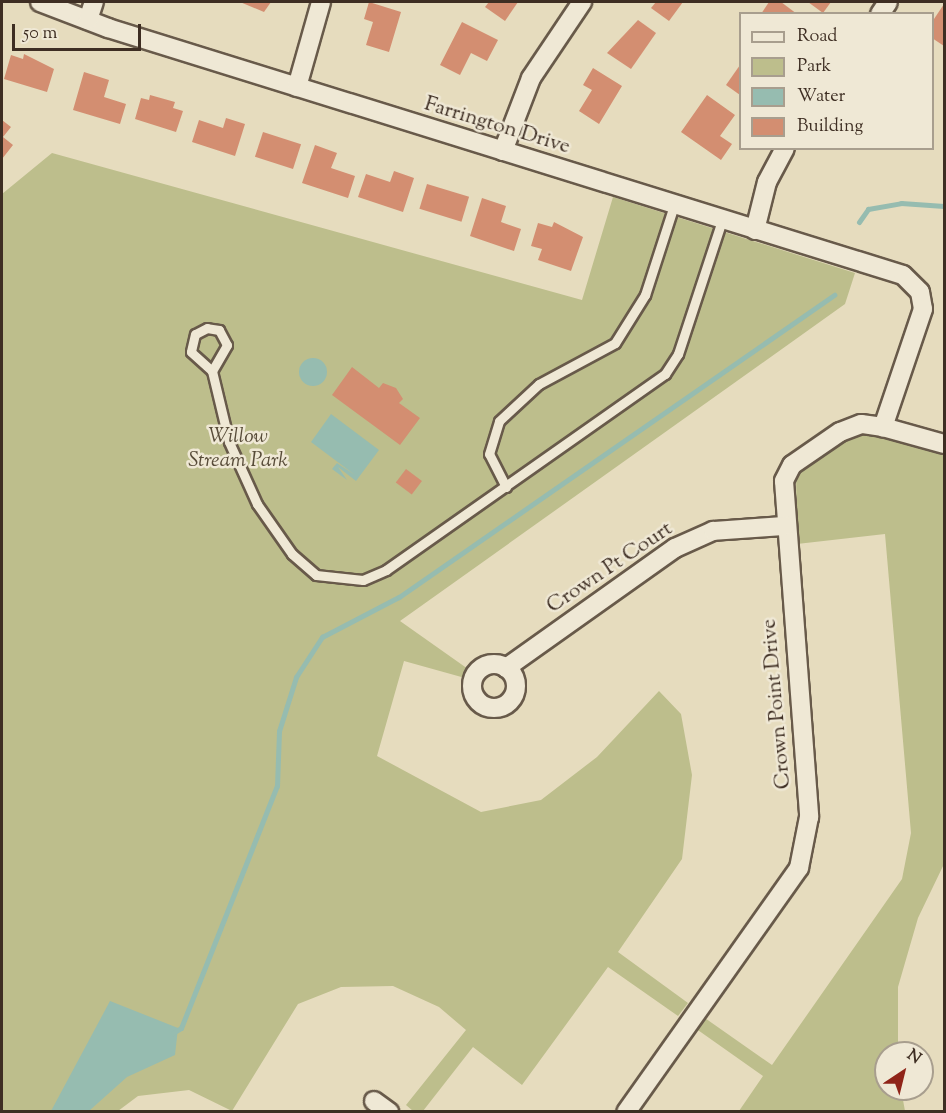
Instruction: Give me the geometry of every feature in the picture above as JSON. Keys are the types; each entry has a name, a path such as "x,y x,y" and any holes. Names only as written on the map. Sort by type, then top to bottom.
{"street":[{"name":"Farrington Drive","path":"40,2 88,20 297,87 903,275 920,292 922,309 883,427"},
{"path":"88,20 94,2"},
{"path":"297,87 321,2"},
{"path":"503,151 531,78 582,2"},
{"path":"755,230 767,182 784,150"},
{"name":"Crown Point Drive","path":"626,1112 799,868 807,846 809,818 785,526 784,481 792,465 840,432 861,424 883,427 945,444"},
{"name":"Crown Pt Court","path":"506,668 675,548 713,531 785,526"}],"lane":[{"path":"506,487 489,454 499,421 539,384 615,343 645,295 674,205"},
{"path":"212,371 228,347 219,330 207,328 195,334 191,352 212,371 229,442 256,504 292,554 316,574 363,580 386,570 665,374 678,354 722,220"}],"green space":[{"name":"Willow Stream Park","path":"52,153 582,300 613,197 855,273 845,304 400,621 468,669 465,678 404,661 377,756 481,812 541,800 597,757 659,691 681,714 692,775 682,859 618,952 688,1003 678,1016 608,967 522,1085 473,1047 423,1111 413,1111 406,1105 466,1030 439,1007 393,986 341,987 298,1004 232,1111 189,1090 138,1096 118,1111 2,1111 2,194"},
{"path":"864,431 944,451 944,864 918,918 898,987 898,1041 874,1041 874,1101 903,1101 905,1111 739,1111 763,1076 695,1028 702,1016 772,1065 902,879 911,833 885,534 797,544 796,471 849,435"}],"water":[{"path":"313,358 323,362 327,372 323,382 313,386 303,382 299,372 303,362"},
{"path":"331,414 379,450 356,481 338,467 347,480 332,469 337,463 355,475 311,442"},
{"path":"110,1001 178,1028 175,1055 127,1077 89,1111 51,1111"}],"building":[{"path":"240,2 271,2 264,12"},
{"path":"369,2 401,12 389,52 366,45 373,22 364,19"},
{"path":"489,2 518,2 505,21 485,7"},
{"path":"656,2 683,2 669,21 651,8"},
{"path":"769,2 781,2 794,12 762,12"},
{"path":"808,2 831,2 822,12"},
{"path":"944,4 944,46 934,39 934,19"},
{"path":"638,20 656,33 631,69 607,53"},
{"path":"462,22 498,40 487,61 471,53 460,75 440,65"},
{"path":"24,54 54,69 47,92 4,79 11,55 23,59"},
{"path":"739,66 739,94 726,85"},
{"path":"593,68 622,86 599,124 579,111 592,90 583,85"},
{"path":"84,72 109,80 104,97 126,104 120,124 73,110"},
{"path":"150,95 175,102 173,108 183,111 176,132 135,119 141,98 149,100"},
{"path":"707,95 735,115 720,136 732,144 721,160 681,132"},
{"path":"226,118 245,124 235,156 192,142 199,120 223,128"},
{"path":"2,120 11,127 3,137 13,145 2,159"},
{"path":"263,132 301,144 293,169 255,157"},
{"path":"315,145 337,153 331,168 355,176 348,198 302,183"},
{"path":"394,171 414,178 403,212 358,197 366,174 390,182"},
{"path":"427,184 469,197 461,222 419,209"},
{"path":"482,198 506,206 501,222 521,229 514,251 470,236"},
{"path":"554,222 583,237 571,271 538,260 542,249 531,246 538,223 552,227"},
{"path":"352,367 379,388 383,383 396,388 403,399 399,403 420,418 400,445 332,395"},
{"path":"406,469 422,481 412,495 396,483"}],"waterway":[{"path":"859,222 868,209 901,203 944,206"},
{"path":"173,1033 181,1028 277,786 279,731 296,677 322,637 399,597 834,295"}]}
